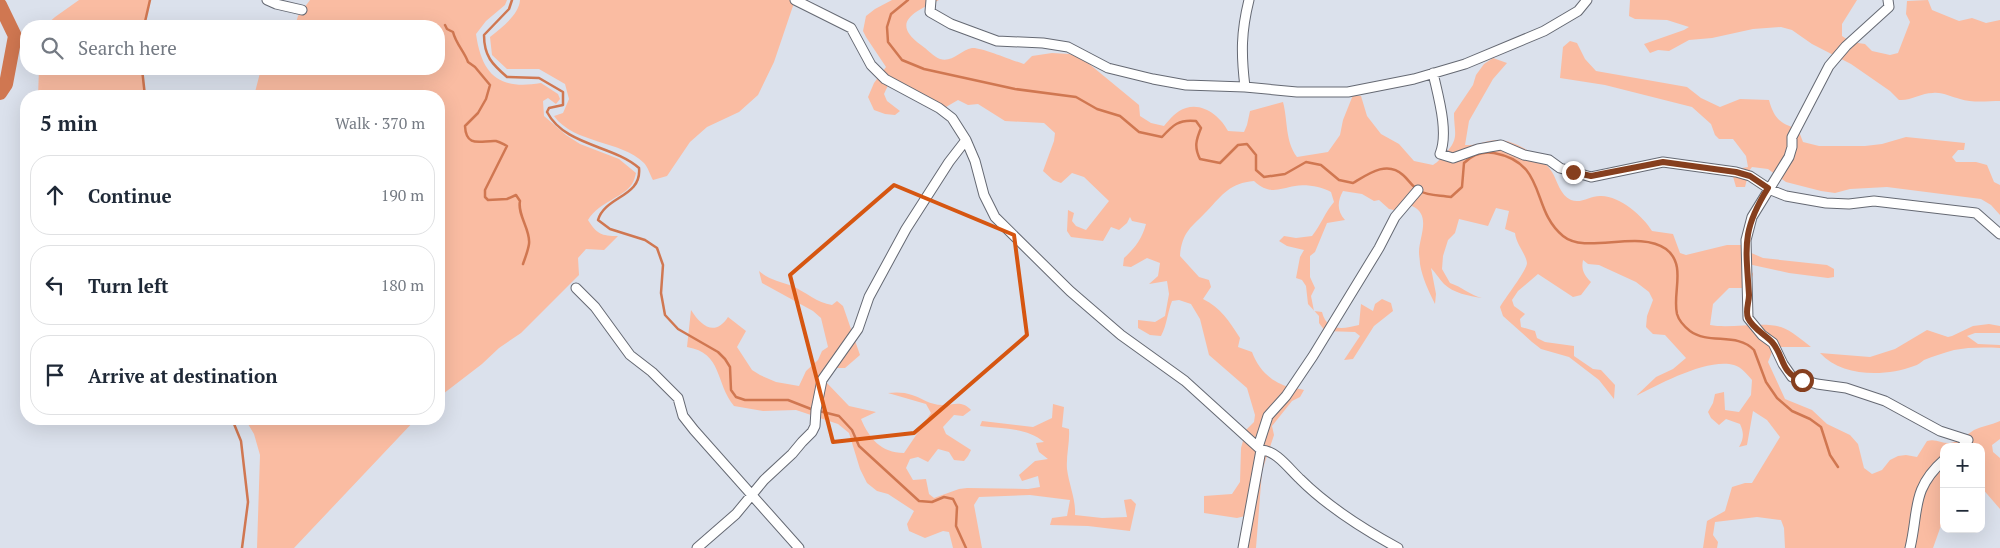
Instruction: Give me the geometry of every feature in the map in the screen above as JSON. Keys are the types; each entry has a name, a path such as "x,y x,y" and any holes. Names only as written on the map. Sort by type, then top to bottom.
{"street":[{"path":"267,0 302,10"},
{"path":"795,0 851,28 871,65 885,79 939,108 952,118 966,140 975,161 984,195 995,217 1070,291 1121,335 1185,381 1260,448 1283,462 1301,481 1343,514 1398,548"},
{"path":"931,0 930,12 951,24 997,40 1043,43 1068,47 1108,68 1154,80 1186,85 1245,87 1297,92 1348,92 1433,74 1465,64 1544,31 1578,11 1587,0"},
{"path":"1245,87 1241,53 1244,20 1249,0"},
{"path":"1888,0 1889,7 1846,46 1828,66 1792,137 1792,148 1789,157 1768,188 1752,217 1746,240 1748,318 1762,335 1773,343 1783,364 1792,377 1817,384 1846,388 1885,400 1940,431 1968,440 1965,443"},
{"path":"1433,74 1439,100 1444,140 1440,154 1453,158 1478,149 1501,145 1524,155 1549,160 1560,168 1591,176 1663,162 1736,172 1750,176 1768,188 1786,196 1826,203 1849,204 1874,201 1976,213 2000,234"},
{"path":"697,548 736,514 812,432 815,426 822,380 858,329 869,297 906,229 949,162 966,140"},
{"path":"1243,548 1260,448 1268,416 1286,396 1313,356 1379,248 1395,217 1418,190"},
{"path":"576,288 595,307 630,355 652,372 678,398 683,416 694,430 799,548"},
{"path":"1910,548 1917,499 1924,484 1940,465"}],"highlighted area":[{"path":"894,185 1014,235 1027,335 914,433 833,442 790,275"}],"shaded area":[{"path":"79,0 150,0 145,20 52,20"},
{"path":"310,0 507,0 505,5 486,21 476,34 483,60 488,70 504,82 527,85 541,83 558,94 560,99 556,104 548,98 543,101 544,116 580,144 619,159 636,173 633,183 628,189 599,208 588,220 600,233 618,236 604,250 586,249 578,258 579,275 521,333 499,348 482,364 445,392 445,90 256,90 259,75 445,75 445,20 297,20"},
{"path":"520,0 795,0 774,62 758,95 739,112 707,127 690,142 667,176 653,180 644,163 634,156 623,150 573,132 554,116 563,113 569,99 565,84 539,69 507,69 492,55 490,37 513,16"},
{"path":"892,0 939,0 915,13 909,18 907,24 907,30 912,37 938,58 949,59 972,48 1024,64 1032,56 1052,53 1069,54 1082,58 1139,105 1140,116 1151,123 1164,126 1179,111 1186,108 1199,107 1216,116 1228,131 1244,132 1250,111 1283,102 1290,144 1297,157 1328,152 1340,135 1343,120 1353,95 1361,96 1367,116 1381,134 1399,144 1414,161 1433,165 1438,162 1453,144 1455,135 1454,113 1473,85 1476,75 1484,64 1493,58 1507,63 1493,79 1469,121 1465,145 1498,140 1520,146 1543,161 1552,172 1567,198 1575,201 1600,196 1615,199 1637,213 1652,231 1673,234 1680,253 1686,255 1727,245 1744,245 1749,252 1763,258 1827,265 1834,269 1834,277 1828,278 1789,273 1748,264 1753,274 1749,288 1729,288 1713,304 1710,325 1773,325 1793,333 1811,347 1774,347 1768,362 1785,399 1812,410 1827,424 1850,435 1858,444 1864,468 1872,474 1882,470 1890,460 1898,456 1917,457 1927,441 1933,440 1947,443 1940,443 1940,528 1933,548 1785,548 1784,528 1781,520 1757,517 1715,522 1713,535 1718,542 1717,548 1703,548 1707,521 1725,511 1732,487 1752,483 1780,437 1767,420 1753,411 1747,445 1739,447 1743,435 1740,424 1726,419 1719,425 1711,418 1708,412 1715,394 1724,392 1725,410 1739,412 1751,395 1752,380 1746,373 1734,365 1711,365 1684,373 1636,396 1656,377 1673,369 1686,358 1665,335 1653,334 1646,327 1647,316 1653,300 1649,292 1636,282 1599,265 1588,264 1583,260 1582,267 1591,282 1581,295 1573,297 1538,274 1518,291 1512,300 1514,306 1525,314 1520,319 1521,327 1535,331 1537,338 1545,342 1574,346 1574,356 1593,369 1601,370 1615,385 1614,399 1599,380 1569,357 1541,349 1503,316 1500,307 1520,278 1527,263 1515,233 1505,229 1509,211 1496,208 1488,226 1459,219 1455,233 1448,240 1443,256 1442,269 1450,283 1482,298 1452,290 1444,284 1431,268 1436,294 1435,304 1424,279 1420,264 1419,252 1423,221 1422,215 1418,210 1407,204 1400,205 1394,210 1389,209 1379,200 1374,201 1362,194 1343,191 1339,206 1340,213 1345,220 1327,223 1315,252 1310,256 1310,277 1315,288 1311,296 1314,310 1308,304 1306,286 1302,280 1296,278 1300,257 1304,250 1287,246 1279,241 1284,236 1296,238 1312,236 1334,202 1331,192 1319,187 1304,185 1269,190 1254,181 1233,187 1218,199 1185,235 1180,256 1199,277 1209,280 1211,287 1203,299 1215,306 1228,321 1240,338 1238,347 1252,352 1260,367 1271,378 1286,386 1304,390 1300,397 1292,401 1272,426 1274,435 1262,471 1256,548 1239,548 1245,516 1237,518 1204,513 1204,496 1232,494 1240,482 1241,448 1246,430 1254,422 1255,415 1247,388 1209,355 1200,319 1191,304 1179,300 1172,301 1161,336 1150,335 1138,328 1138,320 1155,322 1165,316 1169,294 1167,281 1149,284 1158,276 1160,263 1147,258 1131,267 1123,266 1124,258 1138,243 1146,224 1132,221 1130,217 1127,223 1119,230 1111,227 1103,241 1071,237 1067,231 1068,210 1074,213 1072,221 1076,226 1086,230 1109,201 1084,177 1072,173 1061,183 1053,180 1043,171 1055,133 1044,123 1005,121 978,104 968,105 958,100 946,107 890,81 884,94 887,101 900,111 895,115 874,110 868,97 874,83 886,67 863,31 866,16"},
{"path":"1630,0 1857,0 1842,24 1842,36 1851,42 1865,44 1872,51 1890,55 1898,53 1910,22 1906,14 1907,1 1928,0 1932,10 1959,21 1972,18 1986,23 2000,20 2000,101 1970,101 1937,93 1899,100 1890,91 1851,64 1812,44 1792,30 1781,27 1753,29 1712,38 1689,40 1669,51 1658,50 1650,53 1644,44 1689,27 1667,20 1635,19 1629,16"},
{"path":"1570,41 1577,43 1585,59 1596,71 1687,87 1701,98 1720,107 1740,99 1769,100 1773,112 1779,120 1798,129 1803,142 1819,146 1865,146 1882,144 1906,137 1965,143 1964,150 1958,150 1952,157 1956,162 1976,162 1987,165 1994,182 2000,185 2000,215 1991,205 1981,199 1887,187 1850,189 1835,193 1786,182 1768,169 1752,167 1749,171 1745,187 1736,187 1732,173 1719,174 1692,168 1736,169 1748,167 1746,156 1733,139 1719,139 1715,135 1711,124 1692,107 1605,85 1560,78 1563,47"},
{"path":"39,75 143,75 144,90 38,90"},
{"path":"759,271 821,302 832,305 837,301 843,306 860,355 845,368 828,368 826,382 849,406 876,412 861,419 872,438 882,447 904,453 931,413 926,404 888,393 906,393 938,405 961,404 971,410 963,416 954,415 943,427 946,434 971,450 964,461 954,460 949,452 938,449 928,462 918,457 910,459 906,468 913,480 926,479 929,494 934,498 967,488 1028,489 1040,487 1038,476 1022,481 1019,475 1035,461 1048,459 1039,452 1036,443 1044,442 1022,431 980,426 982,421 1033,427 1052,418 1053,404 1064,407 1062,427 1069,429 1067,469 1075,515 1102,518 1127,517 1124,500 1131,499 1136,504 1130,531 1088,526 1050,525 1052,518 1067,516 1070,500 1030,495 979,497 974,505 982,548 953,548 949,532 943,531 925,538 909,531 907,524 914,511 888,494 877,491 867,483 860,469 849,433 838,424 796,410 763,411 734,406 728,397 713,362 699,350 687,347 691,310 699,321 713,328 718,327 728,317 746,331 737,347 752,370 776,382 799,386 806,371 818,360 822,351 828,347 821,318 813,311 762,283"},
{"path":"1382,299 1391,303 1393,311 1374,326 1353,359 1344,360 1360,336 1355,332 1325,331 1319,323 1319,316 1314,311 1322,312 1324,318 1332,326 1342,328 1359,325 1361,304 1373,311 1375,304"},
{"path":"1989,324 2000,326 2000,333 1975,333 1967,336 1978,344 2000,345 2000,348 1965,348 1954,350 1924,360 1915,366 1903,370 1877,373 1852,371 1829,361 1820,353 1870,357 1895,349 1927,330 1948,337 1973,326"},
{"path":"2000,421 2000,439 1992,445 1993,452 2000,458 2000,509 1985,492 1985,443 1947,443 1960,440 1974,430"},
{"path":"249,425 410,425 294,548 257,548 260,455 254,434"}],"waterway":[{"path":"145,20 150,0"},
{"path":"512,0 509,9 484,35 487,54 493,64 507,77 539,78 563,92 563,105 549,108 547,112 565,132 577,139 616,154 639,168 635,185 608,206 598,220 610,229 645,240 657,248 663,265 661,293 665,315 678,329 718,352 725,359 730,367 731,390 736,397 745,400 788,400 811,409 839,416 852,430 859,446 919,501 932,502 944,497 953,499 957,507 956,526 966,548"},
{"path":"908,0 891,14 887,27 888,42 902,60 924,69 1015,89 1076,97 1097,109 1120,116 1139,132 1162,137 1181,122 1196,121 1201,128 1196,144 1200,159 1220,163 1238,145 1247,144 1256,155 1256,170 1264,177 1285,174 1306,162 1321,165 1339,180 1353,183 1378,170 1391,169 1403,175 1415,188 1423,193 1451,197 1462,187 1464,163 1471,157 1490,152 1511,158 1523,166 1531,177 1546,213 1553,225 1563,236 1573,241 1585,243 1641,241 1654,243 1666,249 1676,263 1678,280 1676,306 1677,314 1682,324 1698,335 1740,341 1754,350 1766,382 1777,398 1792,411 1810,419 1821,427 1830,455 1838,467"},
{"path":"0,5 15,36 6,84 0,93"},
{"path":"445,25 447,29 453,32 468,62 475,67 490,85 486,99 478,113 465,126 466,133 472,141 496,141 507,146 485,190 485,197 488,200 507,199 516,195 520,201 520,212 529,239 523,264"},
{"path":"143,75 144,90"},
{"path":"234,425 241,441 248,502 242,548"}],"route":[{"path":"1573,172 1591,176 1609,174 1663,162 1736,172 1750,176 1768,188 1752,217 1746,240 1748,318 1762,335 1773,343 1783,364 1792,377 1802,380"}]}
